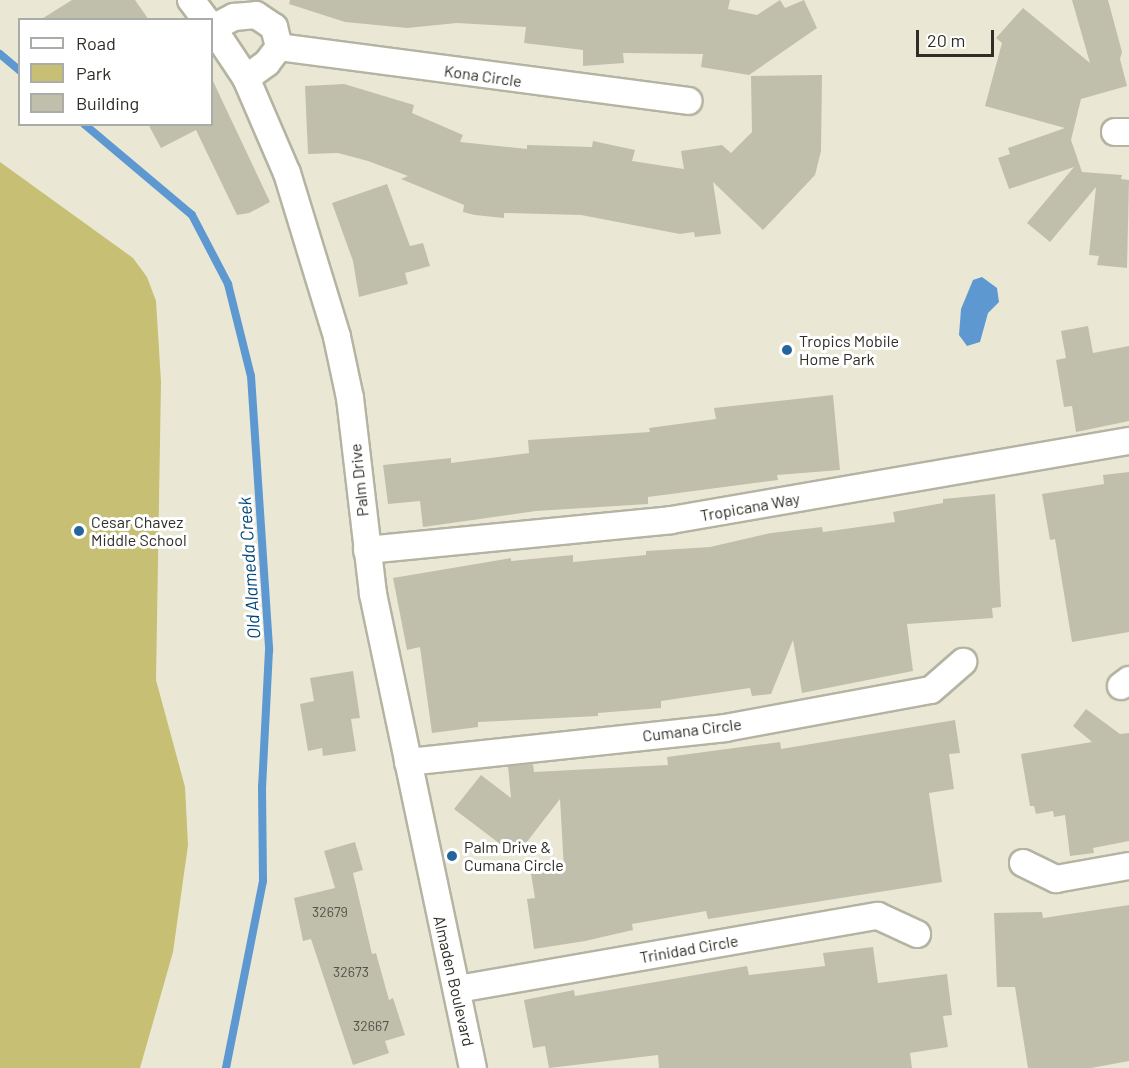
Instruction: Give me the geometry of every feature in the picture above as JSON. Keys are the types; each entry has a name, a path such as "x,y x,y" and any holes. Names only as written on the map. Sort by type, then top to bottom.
{"street":[{"name":"Palm Drive","path":"191,0 205,18"},
{"path":"213,24 257,7 274,27 279,47 267,63 246,78"},
{"name":"Palm Drive","path":"213,29 246,78 287,174 338,337 350,398 367,550 434,893"},
{"name":"Kona Circle","path":"279,47 688,101"},
{"name":"Tropicana Way","path":"367,550 671,520 1129,441"},
{"name":"Cumana Circle","path":"408,762 725,728 931,690 963,662"},
{"path":"1023,863 1056,879 1129,866"},
{"name":"Almaden Boulevard","path":"434,893 458,989 473,1068"},
{"name":"Trinidad Circle","path":"458,989 878,916 917,934"}],"green space":[{"name":"Cesar Chavez Middle School","path":"0,162 133,258 147,277 156,301 161,382 156,680 185,787 188,845 173,952 140,1068 0,1068"}],"water":[{"path":"982,277 997,288 999,302 988,313 980,342 967,346 959,335 961,309 973,280"}],"building":[{"path":"72,0 135,0 148,18 43,18"},
{"path":"290,0 730,0 728,9 757,15 780,0 785,8 804,0 817,28 749,75 701,67 703,54 623,53 624,63 583,66 583,50 524,43 526,27 457,23 407,28 345,22 289,4"},
{"path":"1072,0 1108,0 1122,52 1120,59 1127,86 1081,99 1071,140 1082,172 1122,175 1121,179 1129,180 1127,268 1097,265 1099,256 1089,255 1096,187 1050,242 1027,223 1074,167 1009,189 998,158 1010,154 1008,148 1065,128 985,106 1002,43 996,38 1023,8 1090,63"},
{"path":"822,75 821,151 815,175 763,230 713,182 721,234 695,237 694,232 680,234 581,215 504,213 504,218 475,215 463,212 464,205 401,179 408,176 368,161 338,153 308,154 305,86 344,84 414,105 412,113 463,135 460,142 527,149 527,145 592,147 593,141 635,150 632,161 684,169 681,151 722,145 731,153 752,132 751,76"},
{"path":"213,81 270,202 249,213 237,215 196,130 161,148 149,126 213,126"},
{"path":"387,184 410,246 423,243 430,266 405,273 408,284 359,297 353,261 332,203"},
{"path":"1088,326 1093,353 1129,346 1129,421 1076,432 1072,406 1064,407 1056,360 1066,358 1061,331"},
{"path":"833,395 840,470 777,475 778,480 648,497 648,504 536,511 423,527 420,501 388,504 383,465 451,458 451,463 529,453 528,440 650,432 649,428 716,419 714,408"},
{"path":"1129,472 1129,632 1072,642 1055,539 1050,540 1042,494 1104,484 1103,475"},
{"path":"995,494 1001,607 992,608 993,618 907,624 913,671 802,693 793,640 771,694 752,696 750,688 661,701 661,708 598,713 598,716 478,722 478,727 432,733 420,647 407,650 393,578 511,558 511,561 573,555 573,562 646,555 646,551 710,547 771,533 822,527 823,532 895,522 893,512 943,503 943,499"},
{"path":"353,671 360,718 351,719 356,751 323,756 322,748 308,751 300,704 314,701 310,678"},
{"path":"1086,709 1120,734 1129,733 1129,841 1093,848 1094,853 1070,856 1065,815 1054,817 1053,811 1036,814 1034,806 1030,806 1021,754 1092,742 1073,726"},
{"path":"955,720 960,753 949,754 954,789 929,793 942,882 708,919 706,911 632,924 633,930 534,949 527,899 535,898 531,874 564,869 560,799 516,856 454,809 481,775 511,798 508,766 533,764 534,772 668,765 667,757 780,742 781,749"},
{"path":"355,842 363,870 353,873 372,954 376,953 389,1000 393,998 405,1035 385,1041 389,1053 353,1065 311,939 303,941 294,898 335,888 324,851"},
{"path":"1129,905 1129,1061 1091,1068 1028,1068 1015,987 997,987 994,913 1042,912 1043,918"},
{"path":"873,947 878,983 947,974 952,1015 943,1016 948,1047 910,1053 912,1068 659,1068 658,1055 549,1068 545,1046 533,1048 524,1000 574,990 575,996 747,966 749,975 825,966 823,953"}],"waterway":[{"name":"Old Alameda Creek","path":"0,54 18,69"},
{"name":"Old Alameda Creek","path":"86,126 192,215 228,284 251,376 269,650 262,787 263,881 226,1068"}],"place":[{"name":"Tropics Mobile Home Park","path":"787,350"},
{"name":"Cesar Chavez Middle School","path":"79,531"},
{"name":"Palm Drive & Cumana Circle","path":"452,856"}]}
